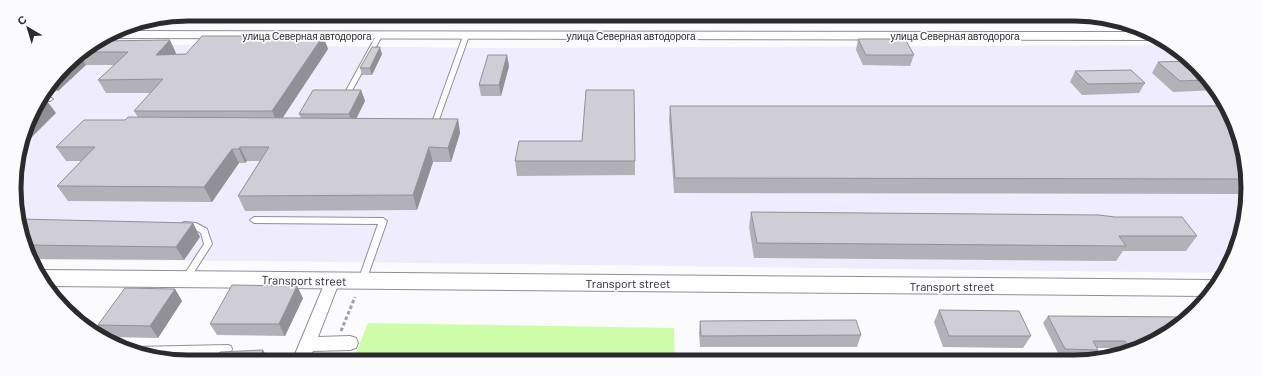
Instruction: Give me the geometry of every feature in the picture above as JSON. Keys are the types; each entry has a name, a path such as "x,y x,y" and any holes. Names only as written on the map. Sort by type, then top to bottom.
{"main road":[{"name":"улица Северная автодорога","path":"121,35 1143,36"},
{"name":"Transport street","path":"47,278 333,280 358,289 1208,288"}],"street":[{"path":"303,355 333,280"},
{"path":"308,344 343,343"}],"lane":[{"path":"346,96 379,36"},
{"path":"425,129 433,129 466,36"},
{"path":"46,100 50,100"},
{"path":"254,220 383,221 358,289"},
{"path":"178,224 194,225 204,231 208,244 186,278"},
{"path":"150,351 228,349 226,355"}],"path":[{"path":"343,343 358,289"}],"shaded area":[{"path":"102,44 499,48 1161,45 1184,62 1200,78 1213,95 1224,114 1232,134 1240,166 1241,199 1238,221 1232,242 1218,273 257,261 37,260 30,242 22,210 21,177 24,155 30,134 43,104 62,78 78,62"}],"green space":[{"path":"368,323 674,328 675,355 355,355"}],"building":[{"path":"202,36 323,36 272,111 134,111 163,79 98,80 128,52 91,52 108,41 170,40 156,55 186,54"},
{"path":"858,39 905,39 914,55 866,55"},
{"path":"372,47 380,47 370,68 360,68"},
{"path":"488,55 507,55 499,85 479,85"},
{"path":"1183,61 1202,80 1180,81 1158,62"},
{"path":"1131,70 1145,83 1088,84 1075,71"},
{"path":"313,90 361,90 349,114 299,114"},
{"path":"586,90 634,90 635,161 515,161 519,141 582,141"},
{"path":"670,106 1220,106 1232,134 1238,155 1241,177 1241,179 675,178"},
{"path":"128,117 458,119 448,148 429,147 413,195 238,196 269,147 240,147 239,149 232,149 204,187 57,186 95,147 56,147 84,120 125,120"},
{"path":"751,212 1182,217 1197,236 1119,236 1126,246 757,243"},
{"path":"24,219 193,223 176,247 31,245"},
{"path":"232,285 297,286 279,324 210,324"},
{"path":"125,288 175,289 150,326 98,325"},
{"path":"939,310 1019,311 1031,336 949,336"},
{"path":"1048,316 1180,317 1158,333 1128,346 1125,341 1093,341 1098,350 1065,349"},
{"path":"856,320 861,335 701,336 700,321"},
{"path":"263,350 261,355 218,355 220,352"}]}
